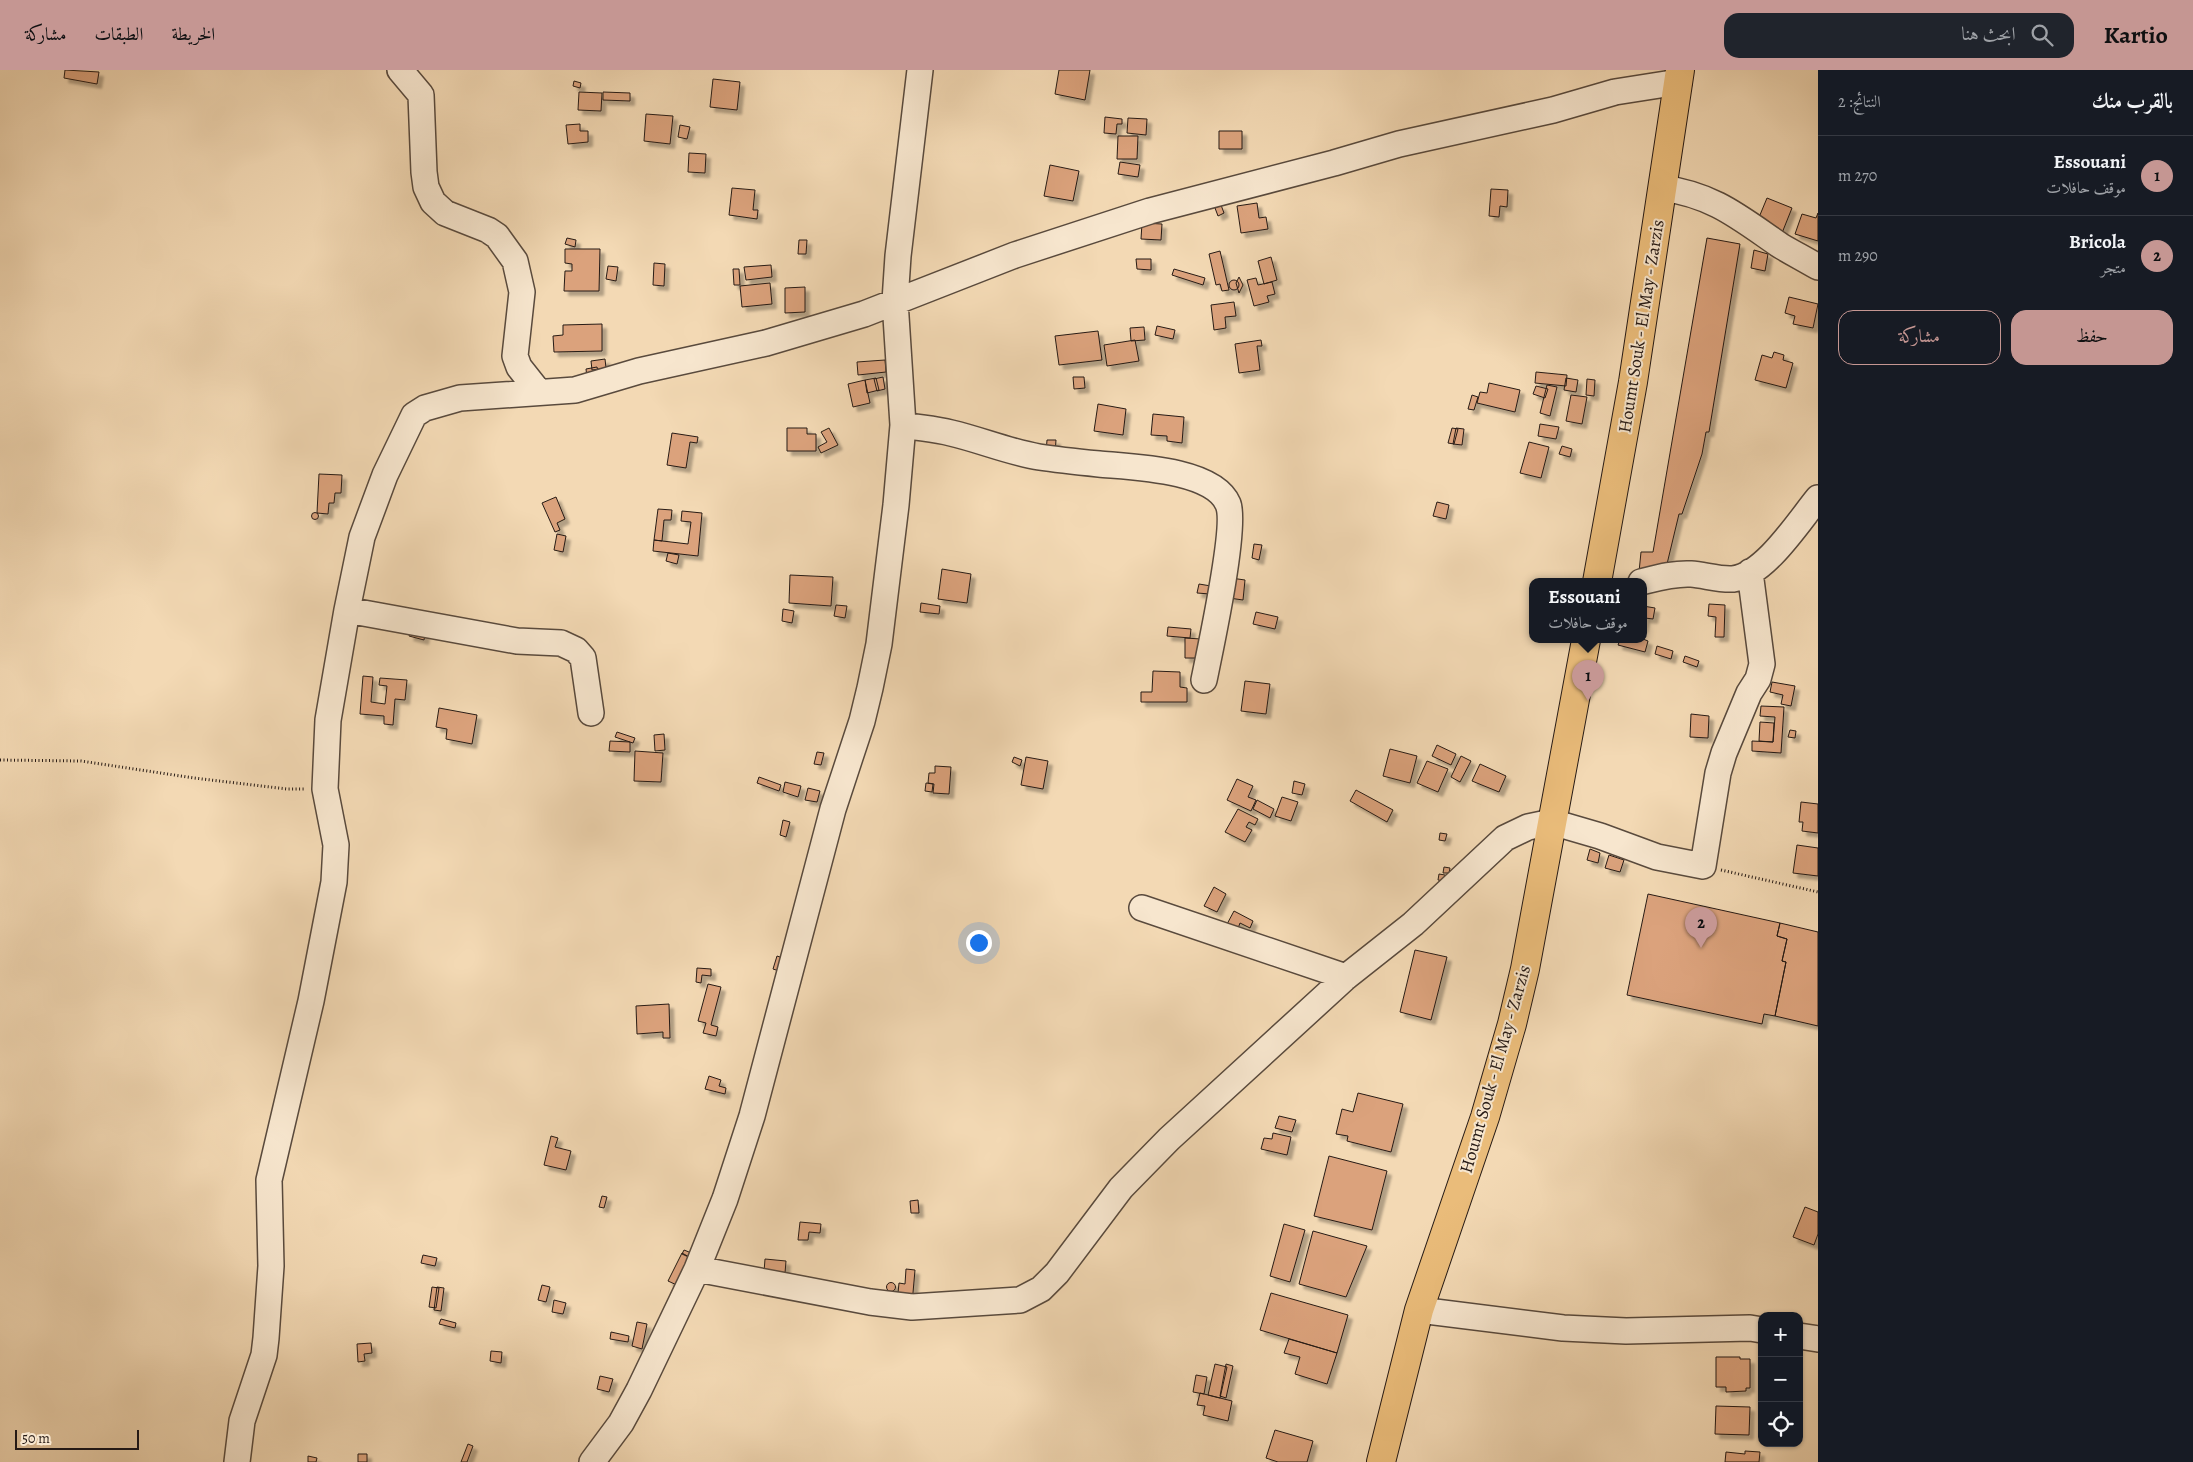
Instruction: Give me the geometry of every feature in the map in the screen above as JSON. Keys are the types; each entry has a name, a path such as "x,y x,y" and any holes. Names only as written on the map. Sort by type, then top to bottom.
{"main road":[{"name":"Houmt Souk - El May - Zarzis","path":"1598,578 1634,373 1679,76"},
{"name":"Houmt Souk - El May - Zarzis","path":"1381,1462 1419,1310 1485,1117 1512,1024 1525,969 1585,643"}],"street":[{"path":"400,70 421,95 424,172 426,187 433,202 445,213 497,236 515,261 522,292 515,356 519,367 538,391"},
{"path":"592,1462 621,1424 697,1269 725,1199 752,1116 833,809 862,721 870,688 879,644 896,505 903,425 895,302 898,256 920,70"},
{"path":"237,1462 242,1421 264,1355 266,1338 272,1266 269,1180 311,1001 334,882 336,845 325,789 328,720 362,537 385,476 414,415 424,408 460,398 538,391 575,390 639,371 766,343 864,314 1015,255 1150,211 1334,163 1398,144 1553,110 1679,76"},
{"path":"1662,188 1680,190 1725,207 1783,247 1818,267"},
{"path":"903,425 950,432 1037,456 1100,464 1140,466 1173,472 1200,481 1218,492 1229,505 1229,532 1204,680"},
{"path":"1647,581 1672,575 1688,574 1733,578 1750,572 1769,557 1818,498"},
{"path":"697,1269 870,1302 912,1307 1020,1300 1042,1289 1057,1273 1121,1188 1169,1139 1346,977 1413,924 1505,838 1528,827 1552,822 1600,836 1657,858 1703,866 1718,773 1724,753 1758,679 1762,664 1750,572"},
{"path":"347,610 517,641 561,643 576,650 583,658 591,713"},
{"path":"1142,908 1346,977"},
{"path":"1419,1310 1564,1328 1626,1330 1758,1329"},
{"path":"1803,1337 1818,1339"}],"path":[{"path":"0,760 81,761 194,778 287,789 325,789"},
{"path":"1703,866 1818,892"}],"building":[{"path":"65,70 99,72 97,84 64,78"},
{"path":"1059,70 1090,70 1085,100 1055,94"},
{"path":"713,79 740,82 737,110 710,107"},
{"path":"574,81 581,83 580,88 573,86"},
{"path":"579,92 602,93 601,111 578,110"},
{"path":"603,92 630,93 630,101 603,100"},
{"path":"646,114 673,116 670,144 644,141"},
{"path":"1105,117 1122,119 1122,124 1117,124 1116,134 1104,133"},
{"path":"1128,118 1147,119 1146,135 1127,133"},
{"path":"580,124 580,131 588,131 588,142 568,144 566,125"},
{"path":"680,125 690,127 687,139 678,137"},
{"path":"1219,131 1242,131 1242,149 1219,149"},
{"path":"1118,136 1138,136 1137,159 1117,159"},
{"path":"689,153 706,154 705,173 688,172"},
{"path":"1120,162 1140,165 1138,177 1118,174"},
{"path":"1050,165 1079,171 1073,201 1044,196"},
{"path":"732,188 755,190 753,210 758,210 757,219 729,215"},
{"path":"1491,189 1508,190 1507,207 1500,206 1499,217 1489,216"},
{"path":"1767,198 1792,208 1780,238 1755,227"},
{"path":"1257,203 1259,218 1266,217 1268,229 1241,233 1237,206"},
{"path":"1221,205 1224,213 1218,216 1215,208"},
{"path":"1818,213 1818,241 1795,234 1802,214 1816,218"},
{"path":"1142,223 1162,224 1161,240 1141,239"},
{"path":"567,238 576,240 575,247 565,244"},
{"path":"1707,238 1740,244 1709,432 1706,432 1702,454 1682,514 1679,514 1667,564 1639,572 1641,552 1653,552"},
{"path":"799,240 807,240 806,254 798,254"},
{"path":"565,249 600,249 599,291 564,291 565,271 572,271 572,264 565,263"},
{"path":"1754,250 1768,254 1765,271 1751,268"},
{"path":"1220,251 1229,290 1222,291 1220,284 1216,285 1209,254"},
{"path":"1271,257 1277,280 1264,284 1258,261"},
{"path":"1136,259 1151,259 1151,270 1137,269"},
{"path":"654,263 665,264 664,286 653,285"},
{"path":"771,265 772,277 746,280 744,267"},
{"path":"608,266 618,267 616,281 606,279"},
{"path":"733,269 739,269 740,285 734,285"},
{"path":"1174,269 1205,278 1203,285 1172,275"},
{"path":"1239,277 1243,285 1239,293 1236,283"},
{"path":"1256,278 1258,285 1272,282 1275,294 1267,296 1269,302 1254,306 1247,280"},
{"path":"1234,280 1239,285 1234,290 1229,285"},
{"path":"770,283 772,304 742,307 740,286"},
{"path":"805,287 805,312 785,313 785,288"},
{"path":"1789,297 1818,304 1813,328 1793,324 1795,316 1785,313"},
{"path":"1234,302 1236,316 1225,317 1226,328 1214,330 1211,305"},
{"path":"602,324 602,351 554,352 553,336 563,335 563,325"},
{"path":"1157,326 1175,330 1173,339 1155,335"},
{"path":"1144,327 1145,340 1131,341 1130,328"},
{"path":"1098,331 1102,360 1059,365 1055,336"},
{"path":"1135,340 1139,361 1107,366 1104,345"},
{"path":"1261,340 1262,346 1257,346 1260,370 1239,373 1235,344"},
{"path":"1774,352 1784,355 1783,360 1793,363 1786,388 1755,380 1762,355 1772,358"},
{"path":"605,359 606,368 592,370 591,361"},
{"path":"885,360 886,372 858,375 857,362"},
{"path":"597,367 599,376 587,378 586,369"},
{"path":"1536,372 1567,375 1566,386 1535,383"},
{"path":"883,377 885,389 877,391 874,379"},
{"path":"1073,377 1084,377 1085,388 1074,389"},
{"path":"876,378 879,390 867,393 865,380"},
{"path":"1566,378 1578,380 1576,392 1564,390"},
{"path":"1587,379 1595,380 1594,396 1586,395"},
{"path":"865,380 870,403 853,407 848,384"},
{"path":"1489,383 1520,390 1515,412 1477,403 1480,392 1487,393"},
{"path":"1547,385 1557,387 1550,416 1540,413"},
{"path":"1536,386 1548,389 1545,398 1533,394"},
{"path":"1472,395 1478,397 1474,410 1468,409"},
{"path":"1571,395 1587,397 1582,424 1566,421"},
{"path":"1098,404 1126,409 1123,435 1094,431"},
{"path":"1153,414 1184,417 1182,443 1167,441 1167,436 1151,435"},
{"path":"1540,424 1559,427 1556,439 1538,436"},
{"path":"787,428 807,428 807,434 816,434 816,451 787,451"},
{"path":"829,428 838,445 821,453 818,447 827,442 821,432"},
{"path":"1452,428 1458,429 1454,444 1448,443"},
{"path":"1456,428 1464,429 1462,445 1453,444"},
{"path":"672,433 698,437 697,443 690,442 686,468 667,465"},
{"path":"1047,440 1056,440 1055,454 1046,453"},
{"path":"1529,442 1549,447 1541,478 1520,473"},
{"path":"1562,446 1572,449 1570,457 1559,454"},
{"path":"319,474 342,475 341,493 335,493 334,503 329,503 328,514 317,513"},
{"path":"556,497 565,519 557,523 560,530 555,532 542,503"},
{"path":"1437,502 1449,505 1446,519 1433,516"},
{"path":"658,509 672,510 671,520 664,520 662,541 654,540"},
{"path":"682,511 702,513 698,556 653,551 654,540 688,544 691,522 681,521"},
{"path":"315,513 318,516 315,519 312,516"},
{"path":"557,534 566,536 563,552 554,550"},
{"path":"1254,544 1262,545 1259,560 1252,558"},
{"path":"668,553 679,555 677,564 666,561"},
{"path":"942,569 971,574 967,603 938,599"},
{"path":"790,575 833,577 831,606 789,603"},
{"path":"1231,578 1245,580 1243,600 1229,598"},
{"path":"1199,584 1211,586 1210,594 1197,593"},
{"path":"921,603 940,606 939,614 920,612"},
{"path":"1709,604 1725,605 1724,637 1715,637 1716,617 1708,616"},
{"path":"836,605 847,606 845,618 834,616"},
{"path":"1647,607 1655,608 1653,619 1647,618"},
{"path":"783,609 794,611 792,623 782,621"},
{"path":"1256,612 1278,617 1275,629 1253,624"},
{"path":"1168,627 1191,629 1190,638 1167,636"},
{"path":"411,630 425,634 424,640 409,636"},
{"path":"1185,638 1201,639 1200,658 1185,658"},
{"path":"1648,641 1645,652 1618,645 1619,643 1647,643"},
{"path":"1657,646 1673,651 1671,659 1655,654"},
{"path":"1685,656 1699,661 1697,667 1683,662"},
{"path":"1153,671 1180,672 1180,687 1187,688 1187,702 1141,702 1141,692 1152,692"},
{"path":"363,676 373,677 371,702 385,704 387,686 379,685 380,678 407,680 405,700 395,699 393,725 384,724 384,716 360,714"},
{"path":"1245,681 1270,684 1266,714 1241,711"},
{"path":"1772,682 1795,686 1791,706 1781,704 1783,695 1770,692"},
{"path":"1761,706 1784,707 1781,753 1752,751 1752,741 1773,742 1775,717 1760,716"},
{"path":"439,708 477,715 472,744 446,739 447,729 436,727"},
{"path":"1691,714 1709,716 1708,738 1690,737"},
{"path":"1760,722 1774,723 1773,742 1759,741"},
{"path":"1790,730 1796,731 1795,738 1788,737"},
{"path":"617,732 635,738 633,743 615,737"},
{"path":"664,734 665,750 655,751 654,735"},
{"path":"610,741 630,742 630,752 609,751"},
{"path":"1437,745 1456,754 1451,765 1432,756"},
{"path":"1390,749 1417,756 1410,783 1383,776"},
{"path":"635,751 663,753 661,782 634,781"},
{"path":"817,752 824,753 821,765 814,764"},
{"path":"1461,756 1471,761 1460,782 1451,777"},
{"path":"1014,757 1022,760 1020,766 1012,762"},
{"path":"1026,757 1048,761 1043,789 1021,785"},
{"path":"1427,761 1448,769 1438,792 1417,783"},
{"path":"1480,764 1506,776 1499,792 1472,781"},
{"path":"935,766 951,767 949,794 933,793 934,784 928,783 929,773 935,773"},
{"path":"759,777 781,785 779,791 757,783"},
{"path":"1237,779 1253,786 1248,797 1256,800 1251,811 1227,800"},
{"path":"1294,781 1305,784 1302,795 1292,793"},
{"path":"785,782 801,786 798,797 783,792"},
{"path":"926,783 933,784 932,792 925,791"},
{"path":"808,788 820,791 817,802 805,800"},
{"path":"1356,790 1393,810 1387,822 1350,801"},
{"path":"1282,797 1298,802 1291,821 1275,816"},
{"path":"1257,800 1274,809 1270,818 1253,809"},
{"path":"1801,802 1818,804 1818,833 1802,831 1803,822 1799,822"},
{"path":"1238,809 1258,819 1255,825 1249,822 1246,827 1252,830 1245,842 1225,832"},
{"path":"783,820 790,822 786,837 780,835"},
{"path":"1440,833 1447,834 1445,841 1439,840"},
{"path":"1797,845 1818,848 1818,876 1793,873"},
{"path":"1590,849 1600,853 1598,863 1587,860"},
{"path":"1609,855 1624,860 1620,872 1605,868"},
{"path":"1444,867 1450,868 1449,873 1443,873"},
{"path":"1439,874 1445,875 1444,881 1438,880"},
{"path":"1214,887 1226,894 1217,912 1204,906"},
{"path":"1648,894 1780,923 1777,936 1787,939 1782,961 1786,962 1775,1016 1764,1014 1762,1024 1627,995"},
{"path":"1234,911 1253,921 1250,928 1240,923 1237,931 1226,926"},
{"path":"1780,923 1818,932 1818,1026 1775,1016 1786,962 1782,961 1787,939 1777,936"},
{"path":"1415,950 1447,957 1431,1020 1400,1012"},
{"path":"777,956 789,960 785,973 773,969"},
{"path":"697,968 711,969 711,976 702,975 701,983 696,982"},
{"path":"708,984 721,987 711,1025 718,1027 716,1036 703,1033 706,1023 698,1021"},
{"path":"669,1004 670,1038 663,1038 663,1032 637,1034 636,1006"},
{"path":"709,1076 721,1080 719,1086 726,1088 725,1094 705,1089"},
{"path":"1358,1093 1403,1104 1391,1152 1347,1141 1348,1136 1336,1134 1342,1109 1353,1112"},
{"path":"1279,1116 1296,1120 1292,1132 1275,1128"},
{"path":"1273,1133 1291,1137 1287,1155 1261,1149 1264,1138 1272,1139"},
{"path":"551,1136 558,1138 555,1147 571,1151 566,1170 544,1165"},
{"path":"1329,1156 1387,1171 1372,1230 1314,1216"},
{"path":"602,1196 607,1197 604,1208 599,1207"},
{"path":"918,1200 919,1213 911,1213 910,1201"},
{"path":"1805,1207 1818,1212 1818,1234 1814,1245 1793,1237"},
{"path":"800,1222 821,1224 820,1233 809,1232 808,1240 798,1240"},
{"path":"1284,1224 1305,1230 1290,1282 1270,1276"},
{"path":"1313,1231 1367,1246 1346,1297 1299,1284"},
{"path":"684,1250 699,1256 697,1261 682,1254"},
{"path":"682,1253 693,1259 679,1286 668,1281"},
{"path":"423,1255 437,1258 435,1266 421,1263"},
{"path":"765,1259 786,1261 785,1273 764,1272"},
{"path":"906,1269 915,1270 912,1304 898,1293 899,1283 905,1284"},
{"path":"891,1282 896,1287 891,1292 886,1287"},
{"path":"542,1285 550,1287 546,1302 538,1300"},
{"path":"432,1287 439,1288 436,1308 429,1307"},
{"path":"437,1287 444,1288 441,1311 434,1310"},
{"path":"1271,1293 1348,1315 1337,1353 1260,1330"},
{"path":"554,1300 566,1303 563,1314 552,1312"},
{"path":"441,1319 456,1323 455,1328 439,1324"},
{"path":"637,1322 647,1324 642,1349 632,1346"},
{"path":"611,1332 629,1336 628,1342 610,1339"},
{"path":"1289,1339 1337,1353 1327,1384 1295,1374 1300,1357 1284,1353"},
{"path":"371,1343 372,1353 364,1354 365,1361 358,1362 357,1344"},
{"path":"491,1351 502,1352 501,1363 490,1361"},
{"path":"1716,1357 1750,1359 1750,1388 1746,1388 1746,1391 1726,1392 1726,1387 1716,1387"},
{"path":"1215,1364 1227,1367 1220,1398 1208,1395"},
{"path":"1226,1364 1233,1366 1226,1398 1220,1396"},
{"path":"1196,1375 1207,1377 1204,1394 1193,1392"},
{"path":"600,1376 613,1379 609,1392 597,1389"},
{"path":"1200,1393 1232,1401 1228,1421 1203,1415 1205,1406 1197,1405"},
{"path":"1716,1406 1750,1407 1749,1435 1715,1434"},
{"path":"1275,1430 1313,1441 1307,1462 1278,1462 1266,1458"},
{"path":"468,1444 473,1446 467,1462 461,1462"},
{"path":"1745,1451 1760,1452 1759,1462 1725,1462 1726,1452 1745,1454"},
{"path":"358,1454 367,1454 367,1462 358,1462"},
{"path":"308,1456 317,1458 316,1462 308,1462"}],"place":[{"name":"Essouani","path":"1588,701"},
{"name":"Bricola","path":"1701,948"}]}
